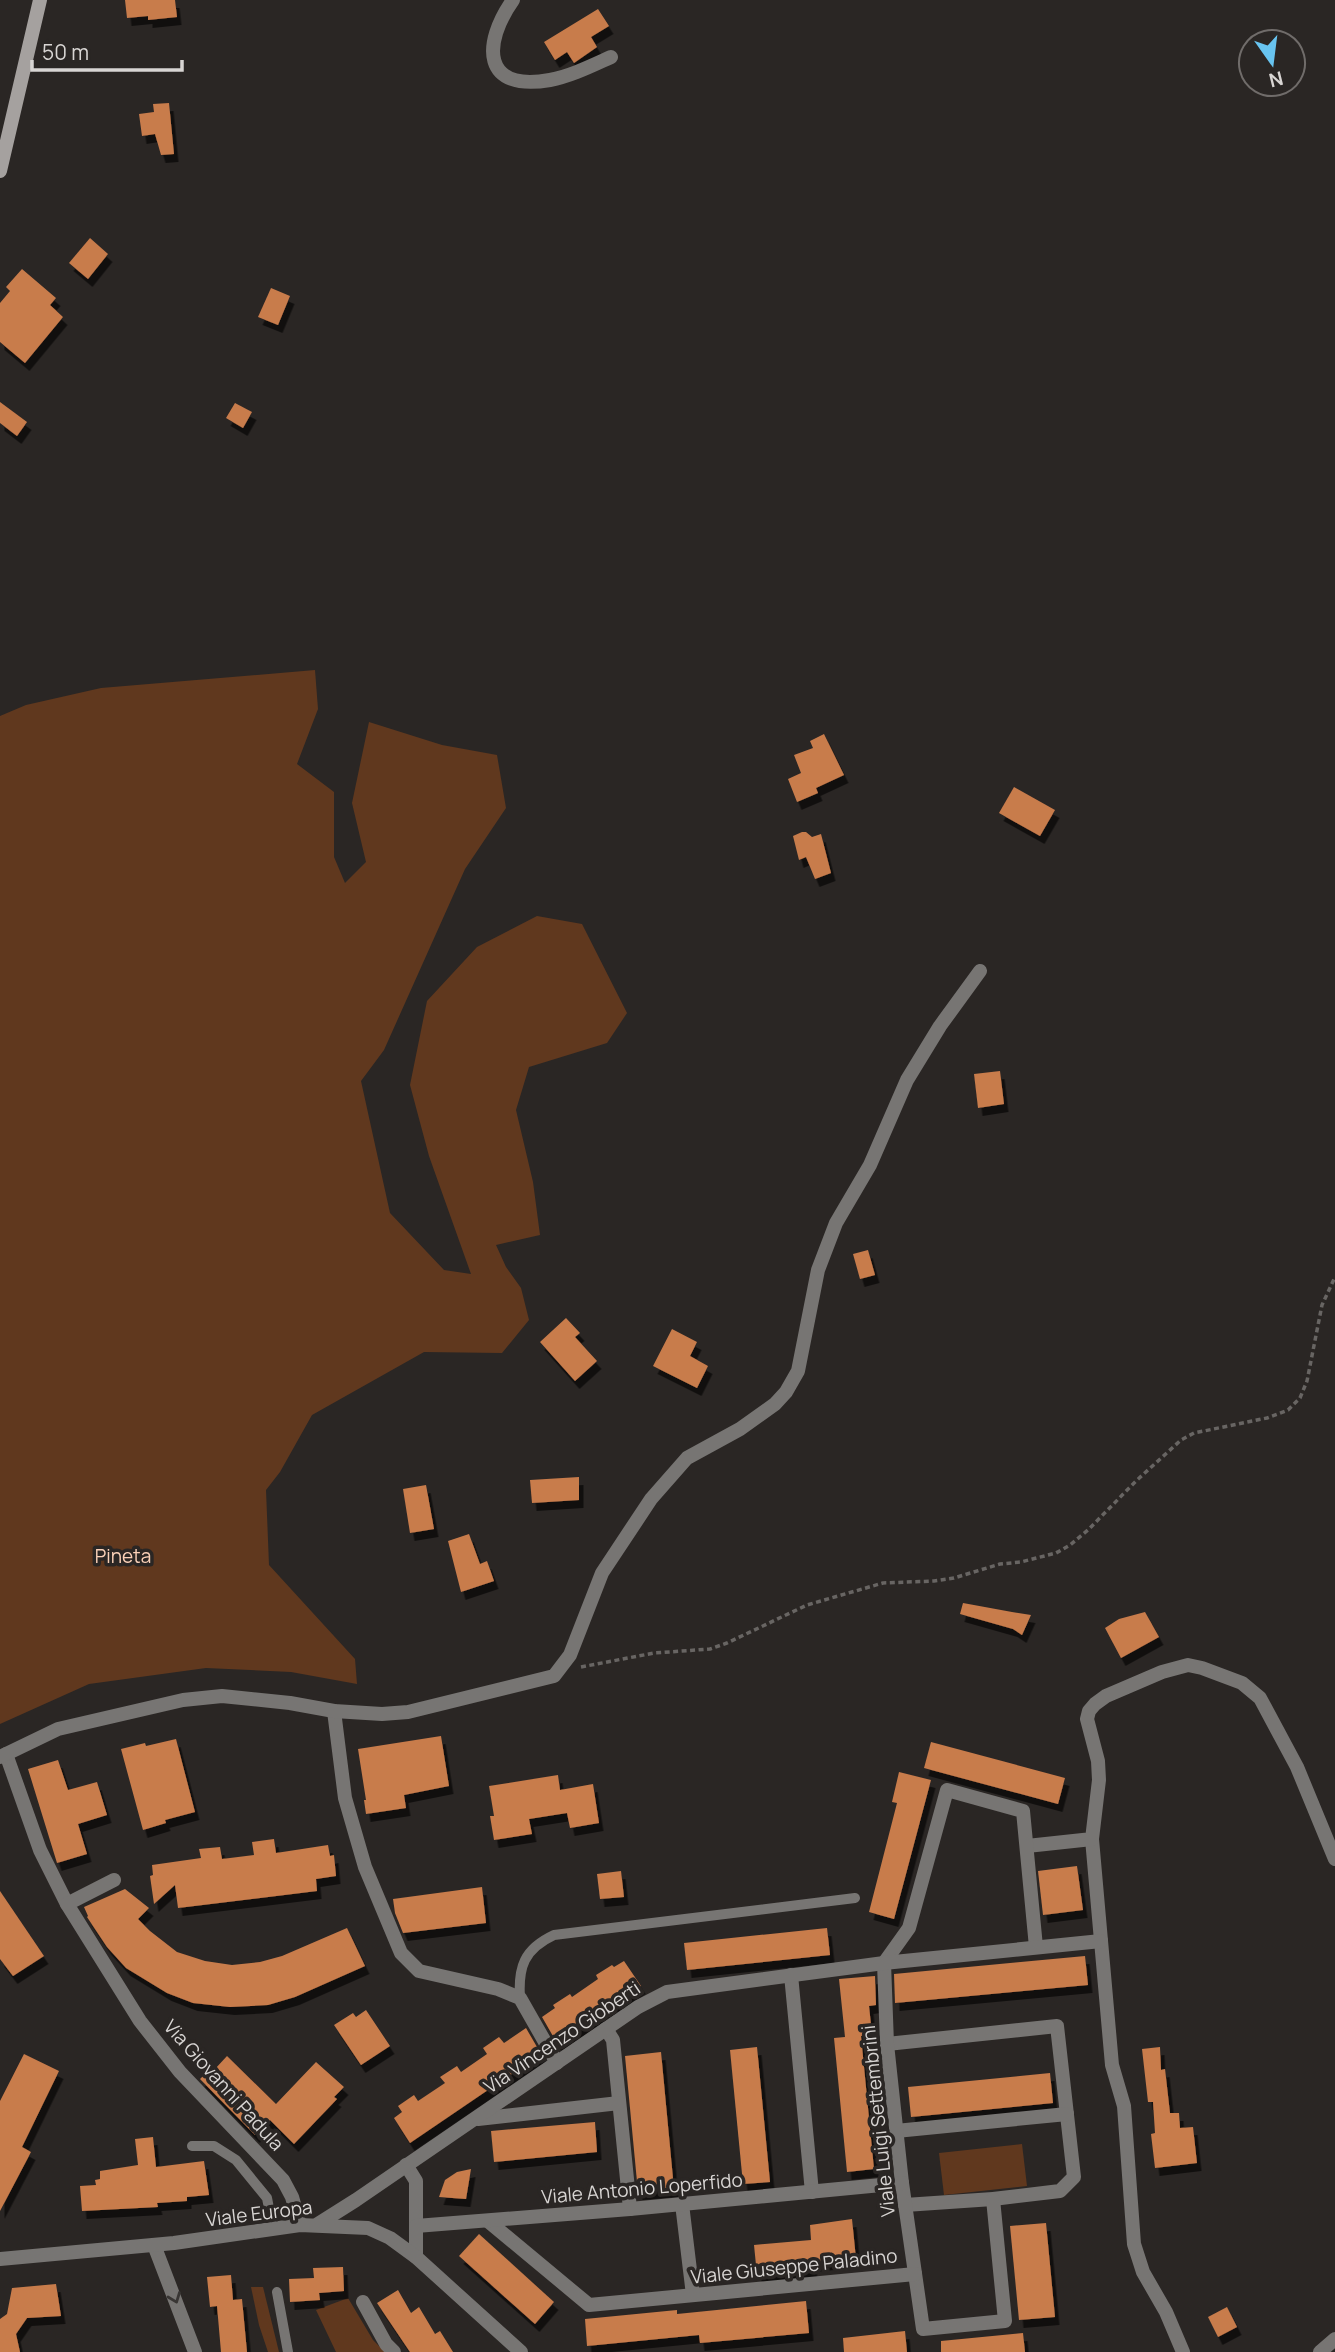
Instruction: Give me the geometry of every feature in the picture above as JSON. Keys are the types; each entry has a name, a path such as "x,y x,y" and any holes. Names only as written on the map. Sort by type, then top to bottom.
{"main road":[{"path":"0,171 40,0"}],"street":[{"path":"513,0 496,28 492,45 493,60 511,79 521,82 551,80 611,57"},
{"path":"3,1755 58,1729 183,1700 222,1696 334,1711 382,1714 408,1712 554,1676 570,1655 602,1573 651,1499 687,1458 740,1429 775,1404 792,1383 798,1371 818,1270 836,1223 870,1164 907,1080 940,1026 980,971"},
{"path":"1183,2352 1166,2312 1143,2272 1134,2244 1124,2106 1112,2065 1092,1839 1099,1780 1098,1760 1087,1719 1089,1711 1106,1696 1162,1672 1188,1665 1242,1683 1260,1698 1297,1767 1335,1858"},
{"path":"334,1711 345,1798 366,1867 401,1953 419,1971 472,1982 520,1998 557,2063"},
{"name":"Via Giovanni Padula","path":"3,1755 40,1850 67,1904 140,2021 180,2072 283,2180 292,2197 300,2225"},
{"path":"884,1963 909,1928 947,1790 1023,1811 1036,1947"},
{"path":"1027,1846 1092,1839"},
{"path":"67,1904 114,1880"},
{"name":"Via Vincenzo Gioberti","path":"318,2224 638,2007 667,1992 884,1963 1101,1941"},
{"name":"Viale Luigi Settembrini","path":"884,1963 887,2043 901,2183 915,2274"},
{"path":"791,1975 812,2192"},
{"path":"887,2043 1057,2026 1067,2114 1074,2177 1060,2191 993,2199 905,2204"},
{"path":"606,2029 613,2040 629,2209"},
{"name":"Via Vincenzo Gioberti","path":"471,2120 619,2103"},
{"path":"896,2131 1067,2114"},
{"path":"406,2165 416,2181 416,2257"},
{"name":"Viale Antonio Loperfido","path":"416,2226 901,2183"},
{"name":"Viale Giuseppe Paladino","path":"488,2221 589,2305 915,2274 923,2329 1005,2321 993,2199"},
{"path":"682,2204 693,2295"},
{"name":"Viale Europa","path":"0,2259 154,2245 300,2225 368,2228 390,2238 416,2257 521,2352"},
{"path":"154,2245 195,2352"},
{"path":"363,2302 386,2344 394,2352"},
{"path":"1320,2352 1335,2339"}],"lane":[{"path":"520,1998 519,1980 523,1964 541,1941 554,1935 855,1898"},
{"path":"191,2146 214,2146 236,2160 267,2198 273,2229"},
{"path":"277,2292 288,2352"}],"path":[{"path":"554,1676 626,1657 710,1649 807,1605 883,1583 954,1578 1000,1564 1056,1553 1088,1530 1181,1440 1194,1433 1267,1418 1288,1410 1300,1398 1307,1381 1322,1305 1335,1277"}],"green space":[{"name":"Pineta","path":"315,670 318,709 297,764 334,792 334,857 345,883 366,862 352,803 369,722 442,745 497,755 506,808 465,869 384,1050 361,1081 390,1213 444,1270 471,1274 429,1156 410,1085 427,1001 477,947 537,916 582,924 627,1013 607,1043 529,1067 516,1110 533,1182 540,1235 496,1245 506,1267 521,1288 529,1320 502,1353 424,1352 312,1415 280,1472 266,1490 269,1565 355,1659 357,1684 291,1672 206,1668 89,1684 0,1724 0,716 26,705 101,688"},
{"path":"1022,2144 1027,2186 944,2195 939,2153"},
{"path":"251,2287 263,2287 279,2352 268,2352"},
{"path":"348,2298 373,2340 385,2352 336,2352 316,2310"}],"building":[{"path":"125,0 175,0 177,17 148,20 148,16 127,18"},
{"path":"598,9 609,26 591,37 597,47 574,63 567,52 555,60 544,42"},
{"path":"169,103 174,154 161,155 155,134 142,136 139,114 154,112 153,104"},
{"path":"90,238 108,254 88,279 69,263"},
{"path":"22,269 56,298 50,305 63,317 25,363 0,342 0,303 10,291 6,287"},
{"path":"271,288 290,296 278,325 258,317"},
{"path":"0,402 27,422 17,436 0,423"},
{"path":"235,403 252,412 243,428 226,418"},
{"path":"824,734 844,775 816,788 818,793 797,802 788,779 801,773 794,755 813,748 810,741"},
{"path":"1014,787 1055,810 1040,836 999,813"},
{"path":"802,832 812,837 821,834 831,873 815,879 806,857 799,860 793,836"},
{"path":"1000,1071 1004,1104 978,1108 974,1074"},
{"path":"868,1250 875,1275 860,1279 853,1254"},
{"path":"566,1318 580,1333 575,1337 597,1361 575,1381 540,1342"},
{"path":"672,1329 697,1342 690,1356 708,1366 697,1388 653,1366"},
{"path":"579,1477 579,1500 532,1503 530,1480"},
{"path":"426,1485 434,1529 410,1533 403,1489"},
{"path":"469,1534 480,1564 487,1561 494,1581 461,1592 448,1541"},
{"path":"963,1603 1031,1615 1022,1635 1013,1629 960,1614"},
{"path":"1145,1612 1159,1637 1121,1658 1105,1628 1119,1619"},
{"path":"441,1736 449,1786 404,1795 406,1808 366,1814 358,1749"},
{"path":"176,1739 195,1812 165,1820 166,1823 143,1830 121,1749"},
{"path":"931,1742 1065,1778 1058,1804 924,1768"},
{"path":"58,1760 68,1790 97,1782 107,1815 78,1824 87,1854 57,1863 28,1769"},
{"path":"899,1772 931,1780 894,1919 869,1912 897,1803 892,1802"},
{"path":"558,1775 560,1790 593,1784 599,1823 570,1828 567,1813 529,1819 532,1834 494,1840 490,1816 494,1816 489,1786"},
{"path":"274,1839 276,1853 328,1845 330,1856 334,1855 336,1876 316,1879 317,1891 178,1908 175,1885 154,1904 150,1876 153,1875 152,1865 201,1858 199,1849 220,1847 222,1859 254,1855 252,1842"},
{"path":"1077,1866 1083,1910 1043,1915 1038,1871"},
{"path":"621,1871 624,1897 600,1899 597,1874"},
{"path":"482,1887 486,1923 403,1933 393,1899"},
{"path":"125,1889 149,1908 138,1919 150,1931 177,1952 205,1961 232,1965 260,1962 282,1956 347,1928 365,1966 295,1997 268,2005 230,2007 193,2003 167,1993 126,1968 107,1947 87,1917 84,1907"},
{"path":"0,1891 44,1956 13,1976 0,1959"},
{"path":"827,1928 830,1955 687,1970 684,1943"},
{"path":"1085,1956 1088,1985 895,2003 894,1974"},
{"path":"624,1961 641,1986 557,2043 542,2017 555,2008 553,2005 570,1994 572,1997 598,1979 596,1975"},
{"path":"875,1976 876,2005 869,2006 872,2034 861,2036 874,2169 847,2172 834,2038 845,2037 839,1979"},
{"path":"366,2010 390,2046 361,2065 334,2025 353,2013 356,2017"},
{"path":"526,2028 541,2054 410,2143 394,2118 402,2112 398,2106 414,2095 418,2101 445,2083 440,2077 457,2066 461,2072 487,2054 483,2048 499,2037 504,2043"},
{"path":"757,2047 770,2182 743,2184 730,2050"},
{"path":"1160,2047 1161,2070 1165,2069 1170,2113 1179,2113 1180,2128 1193,2127 1197,2163 1155,2168 1151,2134 1155,2133 1153,2102 1148,2102 1142,2049"},
{"path":"661,2052 674,2189 638,2192 625,2056"},
{"path":"24,2054 59,2071 22,2147 31,2152 0,2211 0,2101"},
{"path":"227,2056 276,2104 316,2062 344,2087 334,2097 337,2099 294,2144 270,2120 255,2135 200,2079 212,2067 215,2069"},
{"path":"1050,2073 1053,2103 911,2117 908,2087"},
{"path":"595,2122 597,2152 494,2162 491,2131"},
{"path":"153,2137 156,2167 204,2161 209,2195 187,2197 187,2201 157,2203 158,2207 82,2211 80,2186 96,2185 95,2180 100,2179 100,2171 138,2165 135,2139"},
{"path":"471,2169 466,2199 439,2197 445,2180 457,2172"},
{"path":"852,2219 856,2259 812,2264 813,2270 757,2275 754,2245 811,2240 810,2225"},
{"path":"1046,2223 1055,2317 1019,2320 1010,2226"},
{"path":"479,2234 554,2302 535,2324 459,2256"},
{"path":"343,2267 344,2291 319,2293 320,2300 290,2302 289,2279 314,2278 313,2268"},
{"path":"231,2275 233,2300 242,2299 247,2352 221,2352 217,2306 210,2307 207,2277"},
{"path":"56,2284 61,2316 27,2318 16,2334 20,2352 0,2352 0,2319 7,2314 12,2288"},
{"path":"398,2290 411,2313 419,2307 435,2334 440,2331 453,2352 410,2352 377,2303"},
{"path":"806,2301 809,2333 700,2343 699,2335 587,2346 585,2319 677,2310 677,2314"},
{"path":"1227,2307 1237,2327 1218,2337 1208,2317"},
{"path":"905,2331 907,2352 844,2352 843,2338"},
{"path":"1023,2333 1025,2352 941,2352 941,2341"}]}
